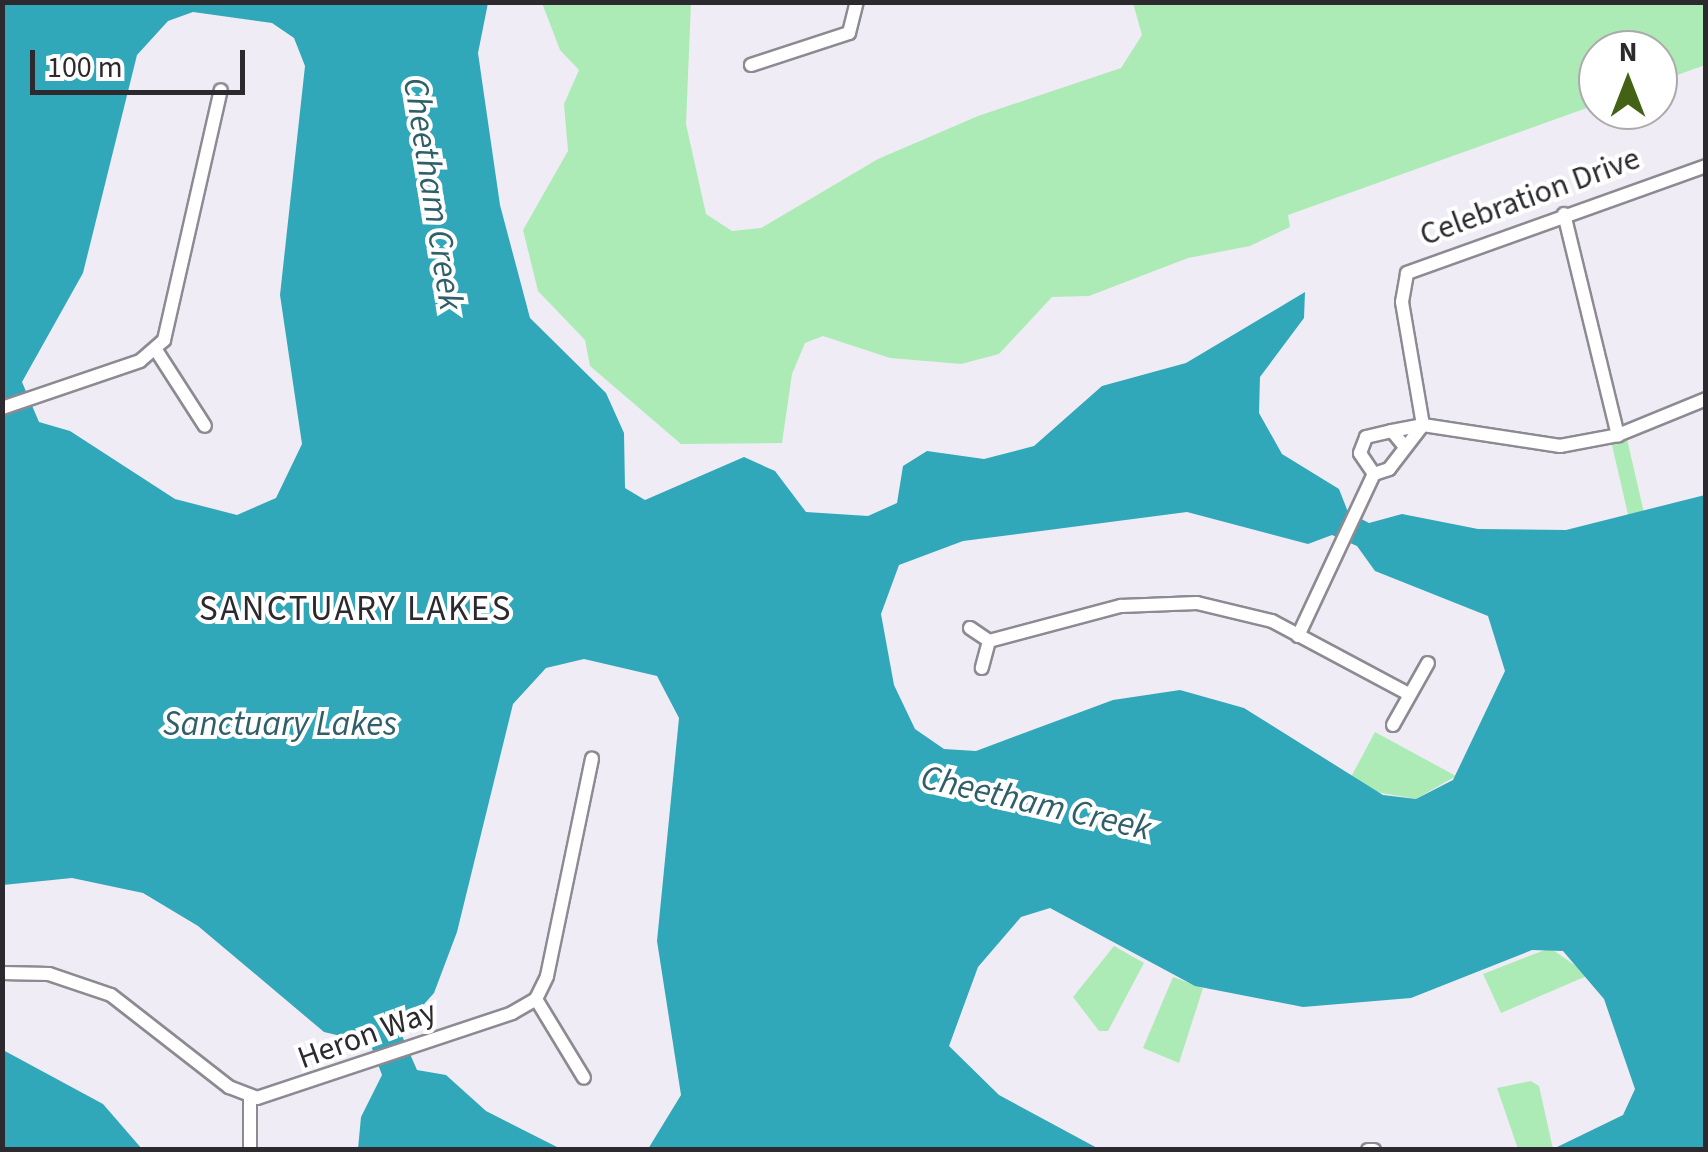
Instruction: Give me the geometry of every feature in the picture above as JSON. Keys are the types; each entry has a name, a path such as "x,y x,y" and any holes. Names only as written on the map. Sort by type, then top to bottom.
{"street":[{"path":"751,65 850,32 857,2"},
{"path":"2,408 156,350 171,324 222,90"},
{"name":"Celebration Drive","path":"1423,425 1402,302 1408,273 1706,166"},
{"path":"1564,214 1618,435"},
{"path":"156,350 204,426"},
{"path":"1298,636 1366,506 1374,474 1360,444 1392,431 1423,425 1532,446 1618,435 1706,399"},
{"path":"1374,474 1389,469 1423,425"},
{"path":"1392,431 1404,446"},
{"path":"970,628 990,641 1158,602 1238,610 1298,636 1409,694"},
{"path":"982,668 990,641"},
{"path":"1393,725 1428,663"},
{"path":"584,1078 536,999 592,759"},
{"path":"2,973 49,974 111,994 250,1098 250,1150"},
{"name":"Heron Way","path":"250,1098 378,1060 536,999"}],"green space":[{"path":"542,3 691,3 686,124 706,214 732,231 761,228 878,159 978,116 1121,68 1142,35 1133,3 1705,3 1705,65 1678,75 1678,30 1578,30 1578,111 1288,215 1290,227 1250,246 1188,258 1089,296 1052,297 999,354 961,364 890,358 823,336 805,343 792,374 782,443 681,444 590,366 585,340 538,291 523,230 568,151 564,104 579,70 560,50"},
{"path":"1627,439 1645,516 1629,520 1611,443"},
{"path":"1375,732 1456,776 1416,799 1376,792 1351,777"},
{"path":"1114,946 1144,963 1108,1031 1099,1031 1073,997"},
{"path":"1550,948 1589,975 1501,1013 1483,974"},
{"path":"1173,977 1203,988 1179,1063 1143,1048"},
{"path":"1531,1081 1539,1086 1553,1149 1518,1149 1497,1088"}],"water":[{"name":"Sanctuary Lakes","path":"3,3 488,3 478,53 500,205 530,318 606,393 624,433 625,488 645,500 744,457 775,471 806,512 868,516 897,503 903,466 927,451 984,459 1034,446 1102,386 1186,363 1305,292 1304,318 1260,377 1259,413 1282,454 1339,489 1348,512 1369,523 1402,514 1478,529 1566,530 1705,495 1705,1149 1553,1149 1623,1115 1635,1089 1604,999 1563,951 1532,950 1411,998 1303,1007 1195,986 1050,908 1021,917 978,967 949,1046 999,1095 1099,1149 648,1149 681,1095 657,941 679,718 657,676 584,659 546,668 513,704 457,932 434,993 400,1031 417,1070 446,1075 486,1111 561,1149 358,1149 361,1117 382,1075 370,1043 324,1032 198,926 143,893 72,878 3,885","holes":["193,12 272,23 294,38 305,66 280,295 302,444 276,498 237,515 175,499 70,431 39,422 22,382 83,273 137,55 168,21","1187,512 1308,544 1332,535 1357,546 1375,571 1488,616 1505,671 1453,780 1416,799 1383,795 1244,708 1180,690 1113,700 976,751 944,749 915,729 894,685 881,614 899,565 963,541"]},
{"path":"3,1050 103,1104 142,1149 3,1149"}],"district":[{"name":"SANCTUARY LAKES","path":"356,609"}],"water label":[{"name":"Cheetham Creek","path":"433,194"},
{"name":"Cheetham Creek","path":"1036,803"}]}
